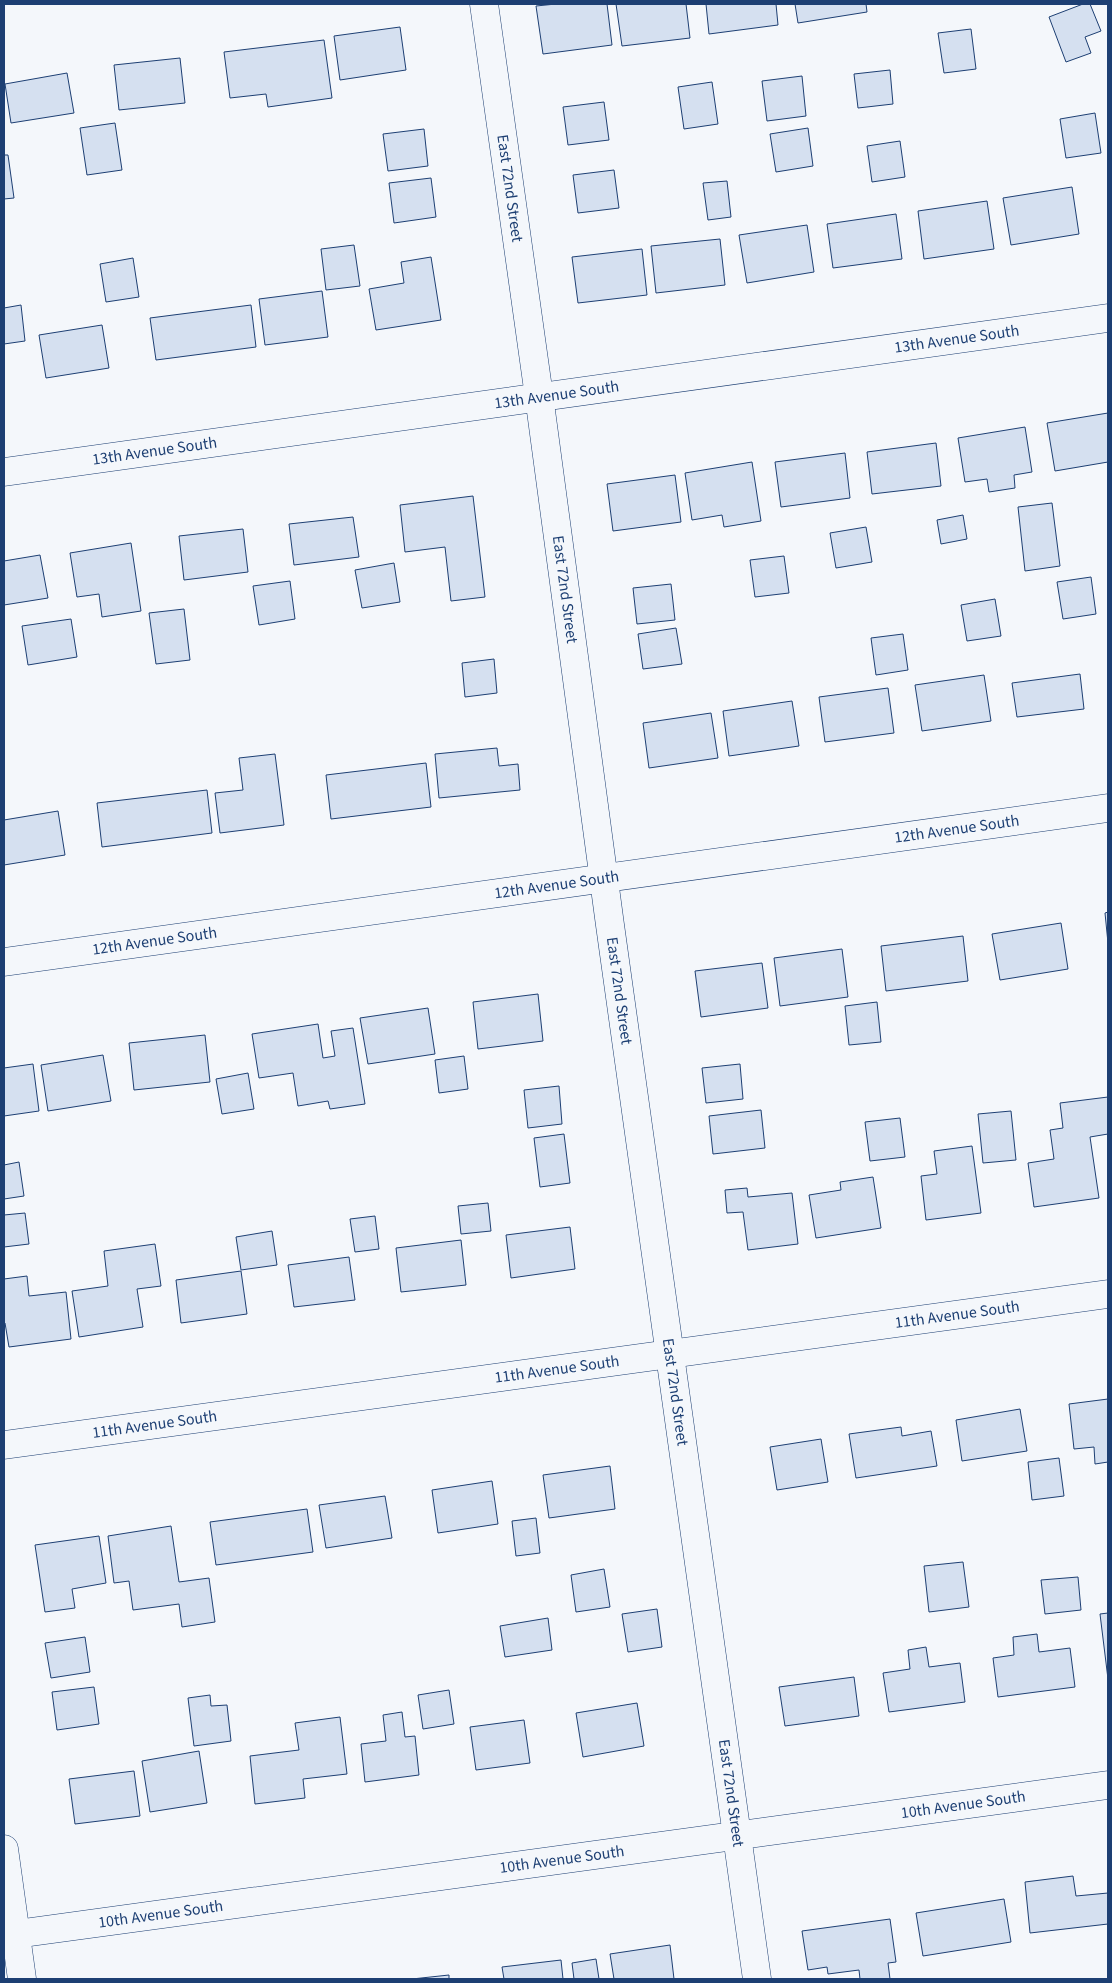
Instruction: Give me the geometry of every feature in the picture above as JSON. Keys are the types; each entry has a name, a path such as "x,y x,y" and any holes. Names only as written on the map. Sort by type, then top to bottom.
{"street":[{"name":"East 72nd Street","path":"484,4 540,396 604,877 757,1979"},
{"name":"13th Avenue South","path":"4,472 1108,318"},
{"name":"12th Avenue South","path":"4,962 1108,808"},
{"name":"11th Avenue South","path":"4,1445 1108,1294"},
{"name":"10th Avenue South","path":"16,1934 1108,1784"},
{"path":"4,1849 22,1979"}],"building":[{"path":"607,4 612,45 543,54 536,6"},
{"path":"616,4 686,4 690,38 622,46"},
{"path":"706,4 776,4 778,25 709,34"},
{"path":"795,4 866,4 867,12 798,23"},
{"path":"1083,4 1090,4 1101,31 1085,37 1091,53 1066,62 1049,17"},
{"path":"400,27 406,70 340,80 334,36"},
{"path":"971,29 976,69 944,73 938,33"},
{"path":"324,40 332,98 268,107 266,94 230,98 224,52"},
{"path":"180,58 185,103 119,110 114,65"},
{"path":"890,70 893,104 858,108 854,74"},
{"path":"67,73 74,113 11,123 5,84"},
{"path":"802,76 806,116 767,121 762,81"},
{"path":"712,82 718,124 684,129 678,87"},
{"path":"604,102 609,140 568,145 563,107"},
{"path":"1095,113 1101,153 1066,158 1060,119"},
{"path":"115,123 122,170 87,175 80,128"},
{"path":"808,128 813,166 776,172 770,134"},
{"path":"424,129 428,166 388,171 383,134"},
{"path":"900,141 905,177 872,182 867,146"},
{"path":"4,155 8,155 14,198 4,199"},
{"path":"614,170 619,208 578,213 573,175"},
{"path":"431,178 436,217 394,223 389,183"},
{"path":"727,181 731,217 708,220 703,183"},
{"path":"1072,187 1079,234 1011,245 1003,198"},
{"path":"987,201 994,249 924,259 918,211"},
{"path":"896,214 902,259 833,268 827,224"},
{"path":"807,225 814,272 747,283 739,235"},
{"path":"720,239 725,285 656,293 651,246"},
{"path":"354,245 360,286 326,290 321,249"},
{"path":"642,249 647,295 578,303 572,257"},
{"path":"431,257 441,320 376,330 369,289 404,283 401,262"},
{"path":"133,258 139,297 106,302 100,264"},
{"path":"322,291 328,337 265,345 259,299"},
{"path":"21,305 25,341 4,344 4,308"},
{"path":"251,305 256,347 156,360 150,318"},
{"path":"102,325 109,368 46,378 39,335"},
{"path":"1108,413 1108,462 1055,471 1047,423"},
{"path":"1025,427 1032,472 1014,475 1015,488 989,492 987,479 965,482 958,438"},
{"path":"936,443 941,486 872,494 867,452"},
{"path":"845,453 850,498 781,507 775,462"},
{"path":"752,462 761,521 724,527 722,515 692,520 685,473"},
{"path":"675,475 681,522 613,531 607,484"},
{"path":"473,496 485,597 451,601 445,547 405,552 400,505"},
{"path":"1052,503 1060,566 1025,571 1018,507"},
{"path":"963,515 967,539 941,544 937,520"},
{"path":"353,517 359,557 294,565 289,524"},
{"path":"866,527 872,562 836,568 830,533"},
{"path":"243,529 248,572 184,580 179,536"},
{"path":"131,543 141,611 102,617 99,594 77,597 70,553"},
{"path":"40,555 48,598 4,605 4,561"},
{"path":"784,556 789,593 755,597 750,560"},
{"path":"394,563 400,602 362,608 355,570"},
{"path":"1091,577 1096,614 1063,619 1057,582"},
{"path":"290,581 295,619 259,625 253,586"},
{"path":"671,584 675,620 637,624 633,588"},
{"path":"995,599 1001,636 967,641 961,605"},
{"path":"184,609 190,660 156,664 149,613"},
{"path":"71,619 77,657 28,665 22,626"},
{"path":"676,628 682,664 643,669 638,634"},
{"path":"903,634 908,670 876,675 871,638"},
{"path":"494,659 497,693 465,697 462,663"},
{"path":"1080,674 1084,709 1017,717 1012,683"},
{"path":"984,675 991,721 922,731 915,685"},
{"path":"888,688 894,733 825,742 819,697"},
{"path":"792,701 799,746 729,756 723,711"},
{"path":"711,713 718,758 649,768 643,723"},
{"path":"497,748 499,766 518,764 520,790 439,798 435,754"},
{"path":"275,754 284,825 220,833 215,793 243,790 239,758"},
{"path":"426,763 431,807 331,819 326,775"},
{"path":"207,790 212,833 102,847 97,803"},
{"path":"58,811 65,855 4,865 4,820"},
{"path":"1108,912 1108,943 1105,913"},
{"path":"1061,923 1068,969 1000,980 992,934"},
{"path":"963,936 968,981 886,991 881,946"},
{"path":"842,949 848,997 780,1006 774,958"},
{"path":"762,963 768,1008 701,1017 695,971"},
{"path":"538,994 543,1041 478,1049 473,1002"},
{"path":"877,1002 881,1042 849,1045 845,1006"},
{"path":"428,1008 435,1054 368,1064 360,1018"},
{"path":"318,1024 323,1058 335,1056 331,1031 353,1028 365,1104 330,1109 328,1101 298,1106 293,1073 259,1078 252,1034"},
{"path":"205,1035 210,1082 134,1090 129,1043"},
{"path":"103,1055 111,1101 48,1111 41,1065"},
{"path":"464,1056 468,1089 439,1093 435,1060"},
{"path":"33,1064 39,1111 4,1116 4,1068"},
{"path":"740,1064 743,1099 706,1103 702,1068"},
{"path":"248,1073 254,1109 222,1114 216,1079"},
{"path":"559,1086 562,1124 528,1128 524,1090"},
{"path":"1108,1097 1108,1134 1090,1137 1099,1198 1034,1207 1028,1163 1054,1159 1050,1130 1063,1128 1060,1103"},
{"path":"761,1110 765,1148 713,1154 709,1116"},
{"path":"1011,1111 1016,1160 983,1163 978,1114"},
{"path":"900,1118 905,1157 870,1161 865,1122"},
{"path":"564,1134 570,1183 540,1187 534,1138"},
{"path":"972,1146 981,1213 926,1220 921,1176 937,1174 934,1151"},
{"path":"19,1162 24,1196 4,1199 4,1165"},
{"path":"873,1177 881,1228 816,1238 809,1195 841,1190 840,1182"},
{"path":"747,1188 748,1197 792,1193 798,1244 748,1250 743,1212 727,1213 725,1190"},
{"path":"488,1203 491,1231 461,1234 458,1206"},
{"path":"25,1213 29,1244 4,1247 4,1215"},
{"path":"375,1216 379,1249 355,1252 350,1219"},
{"path":"570,1227 575,1269 511,1278 506,1235"},
{"path":"272,1231 277,1265 241,1270 236,1237"},
{"path":"461,1240 466,1285 401,1292 396,1248"},
{"path":"155,1244 161,1286 137,1289 143,1327 79,1337 72,1291 108,1286 104,1251"},
{"path":"349,1257 355,1300 294,1307 288,1265"},
{"path":"241,1271 247,1314 181,1323 176,1280"},
{"path":"27,1276 29,1296 66,1292 71,1339 9,1347 4,1323 4,1279"},
{"path":"1108,1399 1108,1462 1095,1464 1094,1447 1074,1449 1069,1404"},
{"path":"1020,1409 1027,1451 962,1461 956,1420"},
{"path":"901,1427 902,1436 931,1431 937,1466 856,1478 849,1434"},
{"path":"821,1439 828,1482 777,1490 770,1447"},
{"path":"1059,1458 1064,1496 1032,1500 1028,1462"},
{"path":"610,1466 615,1509 549,1518 543,1475"},
{"path":"492,1481 498,1524 438,1533 432,1490"},
{"path":"385,1496 392,1538 326,1548 319,1505"},
{"path":"307,1509 313,1552 216,1565 210,1522"},
{"path":"536,1518 540,1553 516,1556 512,1521"},
{"path":"171,1526 179,1582 209,1578 215,1622 182,1627 179,1604 133,1610 129,1581 114,1583 108,1536"},
{"path":"99,1536 106,1583 72,1589 75,1608 45,1612 35,1545"},
{"path":"963,1562 969,1607 929,1612 924,1566"},
{"path":"604,1569 610,1607 576,1612 571,1575"},
{"path":"1078,1577 1081,1610 1045,1614 1041,1580"},
{"path":"657,1609 662,1647 628,1652 622,1614"},
{"path":"1108,1613 1108,1679 1100,1614"},
{"path":"548,1618 552,1650 505,1657 500,1626"},
{"path":"1037,1634 1039,1652 1070,1648 1075,1687 998,1697 993,1658 1014,1655 1013,1637"},
{"path":"85,1637 90,1672 51,1678 45,1643"},
{"path":"926,1647 929,1667 960,1663 965,1702 889,1712 883,1673 910,1669 908,1650"},
{"path":"854,1677 859,1716 785,1726 779,1687"},
{"path":"94,1687 99,1724 57,1730 52,1692"},
{"path":"449,1690 454,1724 423,1729 418,1695"},
{"path":"210,1695 211,1706 227,1705 231,1741 194,1746 188,1698"},
{"path":"637,1703 644,1746 583,1757 576,1713"},
{"path":"402,1712 405,1737 415,1736 419,1775 365,1782 361,1744 386,1741 383,1715"},
{"path":"340,1717 347,1774 303,1779 305,1798 255,1804 250,1756 299,1750 295,1723"},
{"path":"524,1720 530,1763 476,1770 470,1727"},
{"path":"199,1751 207,1803 150,1812 142,1761"},
{"path":"134,1771 140,1816 75,1824 69,1779"},
{"path":"1073,1876 1076,1896 1108,1893 1108,1924 1030,1933 1025,1882"},
{"path":"1004,1899 1011,1942 923,1956 916,1913"},
{"path":"890,1919 896,1962 888,1963 890,1979 860,1979 859,1970 828,1974 827,1967 808,1970 802,1931"},
{"path":"670,1945 674,1979 614,1979 610,1954"},
{"path":"596,1959 599,1979 574,1979 572,1963"},
{"path":"561,1960 563,1979 504,1979 502,1967"},
{"path":"449,1975 449,1979 412,1979"}]}
